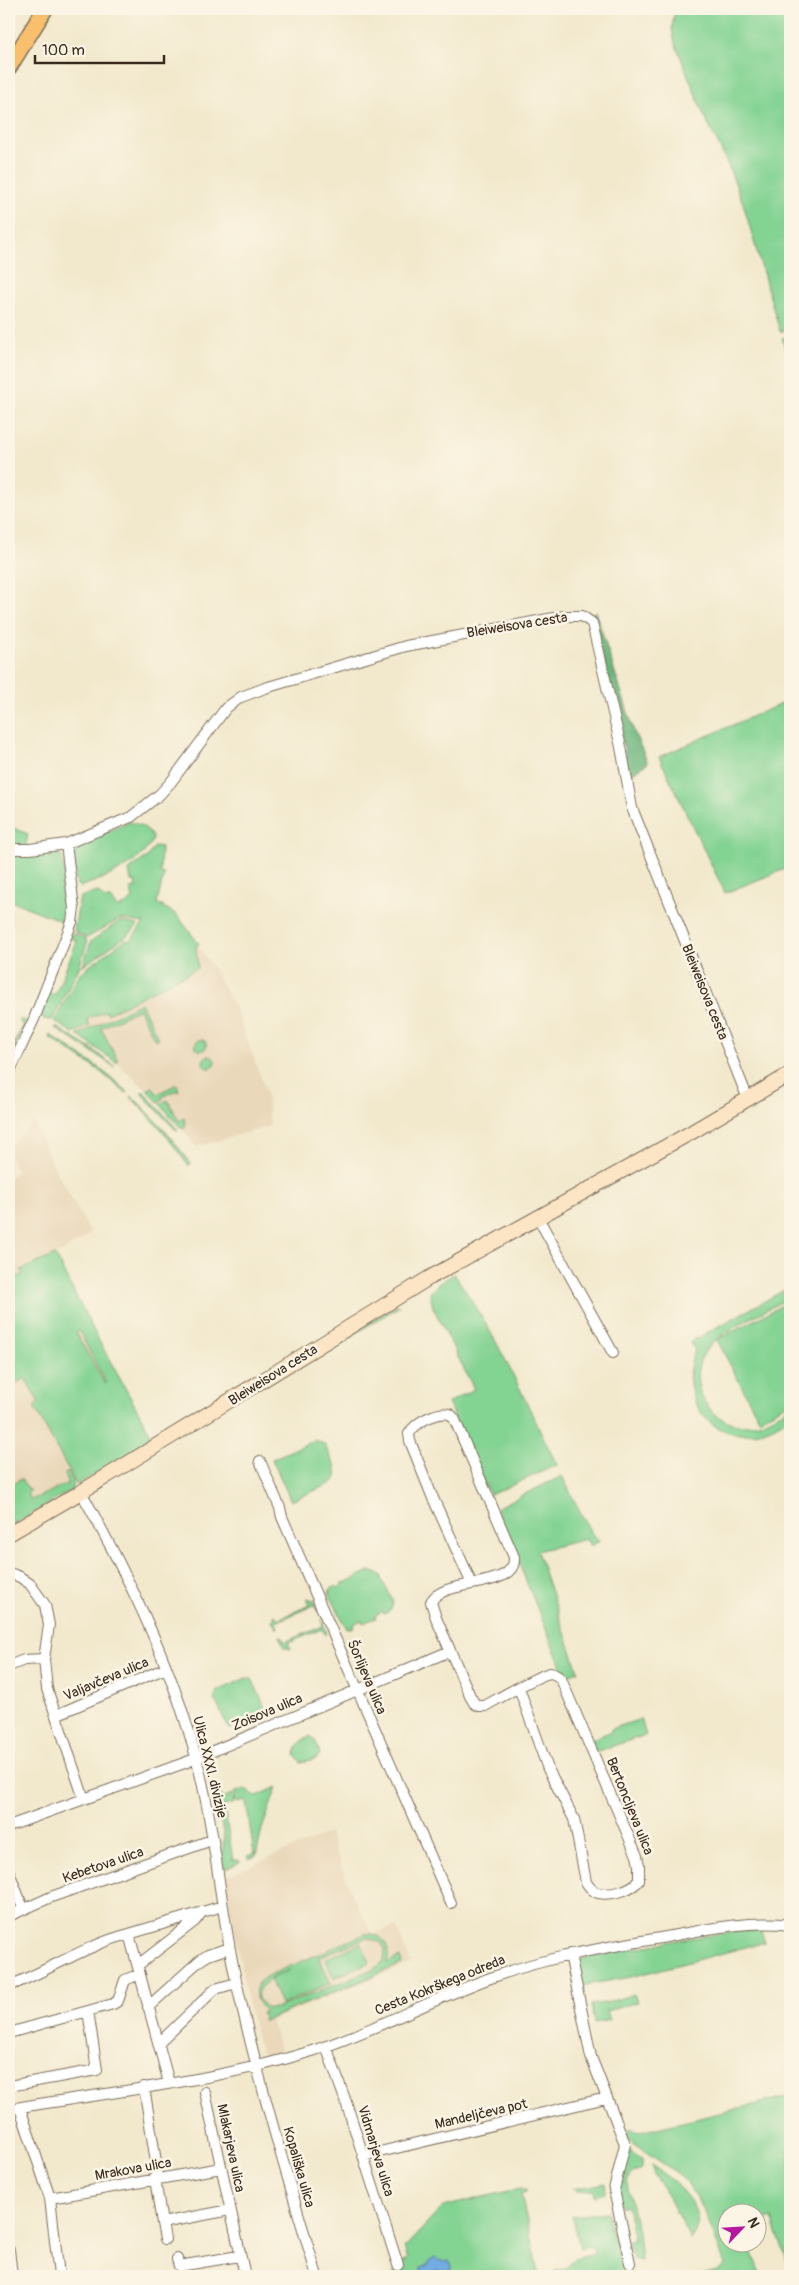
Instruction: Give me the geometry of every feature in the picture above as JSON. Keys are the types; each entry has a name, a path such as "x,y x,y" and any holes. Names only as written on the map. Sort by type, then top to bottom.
{"main road":[{"path":"9,67 45,9"},
{"name":"Bleiweisova cesta","path":"9,1534 81,1492 382,1307 537,1216 790,1074"}],"street":[{"name":"Bleiweisova cesta","path":"9,849 30,849 66,844 131,817 159,795 176,776 226,708 241,698 265,688 406,646 564,616 582,616 592,623 621,747 632,808 748,1099"},
{"path":"9,1073 34,1020 72,922 74,908 66,844"},
{"path":"537,1216 613,1353"},
{"name":"Bertoncljeva ulica","path":"472,1584 432,1496 410,1440 410,1434 416,1425 440,1413 450,1414 454,1418 514,1557 513,1568 510,1571 472,1584 437,1594 431,1602 450,1651 470,1696 474,1703 479,1706 485,1706 518,1688 546,1674 557,1675 561,1679 637,1856 639,1865 638,1880 631,1888 598,1893 591,1889 586,1882 574,1819 548,1769 518,1688"},
{"name":"Šorlijeva ulica","path":"260,1461 280,1508 282,1518 451,1903"},
{"name":"Ulica XXXI. divizije","path":"81,1492 113,1551 166,1668 196,1757 211,1831 236,1983 256,2066"},
{"name":"Valjavčeva ulica","path":"9,1573 20,1577 30,1584 45,1605 49,1625 44,1659 47,1689 84,1799"},
{"name":"Zoisova ulica","path":"9,1826 196,1757 450,1651"},
{"path":"9,1666 24,1660 44,1659"},
{"name":"Valjavčeva ulica","path":"56,1716 166,1668"},
{"name":"Kebetova ulica","path":"9,1916 23,1908 206,1842"},
{"path":"9,1872 23,1908"},
{"path":"9,1986 32,1977 80,1951 216,1908"},
{"path":"9,2033 118,2001 125,1980 196,1921 202,1912"},
{"name":"Cesta Kokrškega odreda","path":"12,2108 169,2083 256,2066 326,2046 478,1982 522,1967 570,1954 722,1927 770,1922 790,1925"},
{"path":"129,1934 169,2083"},
{"path":"148,2007 204,1958 214,1952 223,1950"},
{"path":"570,1954 591,2057 625,2144 614,2190 630,2263"},
{"path":"158,2044 215,1989 236,1983"},
{"path":"9,2086 92,2073 97,2070 88,2011"},
{"name":"Vidmarjeva ulica","path":"326,2046 347,2105 398,2265"},
{"name":"Kopališka ulica","path":"256,2066 317,2276"},
{"path":"144,2087 156,2168 155,2179 165,2239"},
{"name":"Mlakarjeva ulica","path":"205,2092 244,2276"},
{"name":"Mandeljčeva pot","path":"363,2156 606,2098"},
{"path":"12,2108 50,2198 59,2276"},
{"name":"Mrakova ulica","path":"50,2198 221,2168"},
{"name":"Mlakarjeva ulica","path":"162,2223 230,2210"},
{"path":"9,2250 12,2276"},
{"path":"177,2259 179,2266 239,2256"}],"shaded area":[{"path":"184,924 213,968 236,1011 266,1091 270,1126 196,1147 147,1090 116,1062 81,1038 71,1016"},
{"path":"34,1122 52,1163 91,1234 53,1257 152,1438 9,1527 9,1177 18,1172 9,1155 9,1147"},
{"path":"329,1833 349,1887 372,1934 396,1927 411,1963 271,2020 281,2054 265,2056 260,2050 249,2009 225,1881 228,1876 236,1872"}],"green space":[{"path":"675,9 790,9 790,290 788,292 785,330 780,332 743,203 725,158 703,113 675,43 672,29"},
{"path":"789,336 790,364 782,338"},
{"path":"595,611 635,734 648,763 630,775 595,624 591,615"},
{"path":"790,700 790,867 725,893 659,757"},
{"path":"130,822 144,828 152,835 153,839 147,848 140,856 122,869 80,887 77,885 72,851 75,846"},
{"path":"9,826 28,834 26,846 9,846"},
{"path":"155,846 161,847 160,873 164,874 157,903 177,915 199,944 196,947 198,968 107,1014 106,1011 87,1019 90,1025 73,1033 54,1021 80,973 126,939 129,941 144,923 120,919 87,938 74,931 80,897 98,892 105,899 111,899 117,908 128,904 133,897 130,889 136,888 135,881 131,881 129,870 148,856"},
{"path":"54,851 62,856 67,891 67,916 65,925 61,927 62,922 59,920 9,900 9,855 30,855"},
{"path":"120,921 138,925 132,932 83,966 91,941"},
{"path":"73,933 86,939 87,943 79,968 52,1020 43,1019 41,1012 48,992 55,995 77,941 71,938"},
{"path":"141,1003 158,1038 155,1040 139,1009 101,1028 118,1061 116,1062 77,1035"},
{"path":"20,1019 26,1022 9,1060 9,1052 24,1025 19,1022"},
{"path":"55,1028 92,1049 115,1067"},
{"path":"50,1035 98,1067 127,1091 126,1093 97,1069 49,1037"},
{"path":"201,1039 207,1045 201,1051 195,1045"},
{"path":"209,1056 215,1062 209,1068 203,1062"},
{"path":"177,1084 179,1091 162,1097 163,1099 158,1102 147,1090 153,1087 157,1094"},
{"path":"143,1091 178,1130 141,1093"},
{"path":"132,1096 165,1130 191,1164 188,1165 163,1131"},
{"path":"168,1100 179,1121 184,1118 186,1127 182,1129 160,1104"},
{"path":"55,1255 99,1341 154,1440 77,1485 34,1407 39,1403 25,1378 9,1388 9,1281 23,1274 21,1270","holes":["79,1331 106,1383 76,1333"]},
{"path":"454,1274 497,1343 557,1465 490,1495 448,1403 474,1389 433,1307 430,1293 439,1283"},
{"path":"790,1287 790,1297 733,1328 713,1343 706,1350 700,1362 697,1375 703,1399 710,1409 732,1423 751,1425 768,1419 790,1407 790,1417 778,1425 755,1433 738,1434 722,1430 710,1422 700,1411 693,1397 690,1382 690,1366 695,1350 690,1342"},
{"path":"790,1301 790,1402 759,1419 717,1340"},
{"path":"396,1306 400,1306 337,1345 336,1341"},
{"path":"315,1440 324,1444 335,1465 337,1478 332,1483 291,1501 272,1459"},
{"path":"68,1472 73,1481 72,1490 9,1527 9,1486 21,1479 30,1491 27,1493 31,1500 67,1484 65,1474"},
{"path":"562,1476 591,1533 600,1541 590,1546 586,1539 537,1551 578,1671 564,1677 496,1508"},
{"path":"370,1571 381,1575 382,1581 392,1598 392,1607 384,1614 382,1611 375,1616 376,1618 363,1623 361,1620 353,1625 354,1627 347,1629 329,1593 330,1589 342,1586 342,1584"},
{"path":"307,1598 314,1600 318,1612 314,1605 276,1622 278,1628 276,1628 272,1620 275,1618 274,1614 278,1619 310,1605"},
{"path":"321,1619 327,1632 325,1635 322,1629 288,1643 291,1649 284,1647 281,1635 285,1642 323,1626"},
{"path":"246,1678 252,1679 267,1711 229,1729 215,1700 215,1695 218,1691"},
{"path":"641,1719 646,1735 595,1752 590,1740 612,1731 611,1729"},
{"path":"311,1736 316,1742 320,1754 316,1759 301,1762 295,1756 298,1746"},
{"path":"277,1787 262,1829 256,1856 249,1859 247,1856 254,1854 246,1801 236,1803 234,1793 245,1789 255,1797"},
{"path":"232,1794 234,1803 224,1806 233,1860 239,1860 240,1862 227,1868 223,1865 224,1831 212,1799 221,1795 223,1798"},
{"path":"760,1929 765,1942 631,1977 581,1986 578,1961 584,1958 683,1939"},
{"path":"365,1934 377,1935 385,1942 388,1951 387,1963 400,1957 402,1964 264,2021 261,2013 265,2011 259,2005 256,1990 258,1983 267,1976","holes":["367,1938 380,1942 385,1949 384,1961 376,1968 277,2008 268,2008 260,2002 258,1996 259,1990 270,1980 281,2005 331,1983 319,1957"]},
{"path":"361,1943 370,1962 334,1978 325,1959"},
{"path":"634,1994 637,2002 607,2011 610,2020 594,2023 591,2005 606,2003"},
{"path":"790,2096 790,2270 772,2218 766,2220 766,2202 716,2202 716,2241 705,2212 687,2183 677,2173 631,2142 626,2135 631,2128 637,2133"},
{"path":"629,2151 642,2159 642,2169 634,2172 629,2177 627,2184 638,2232 641,2261 633,2259 628,2241 634,2240 627,2206 621,2206 618,2192"},
{"path":"651,2165 679,2187 694,2208 697,2218 696,2229 690,2239 664,2188 654,2175"},
{"path":"606,2183 605,2193 595,2196 594,2190 577,2191 572,2189"},
{"path":"521,2188 527,2191 521,2194 539,2276 392,2276 396,2266 409,2259 404,2248 443,2207"},
{"path":"607,2212 612,2234 620,2241 622,2250 617,2253 625,2262 628,2276 552,2276 555,2271 566,2269 574,2259 594,2254 593,2249 588,2246 580,2248 572,2216"},
{"path":"720,2252 752,2252 761,2276 698,2276 717,2271 725,2265"}],"water":[{"path":"435,2258 440,2261 449,2261 452,2266 450,2271 444,2273 439,2270 433,2271 430,2276 422,2276 421,2267 428,2265"}]}
